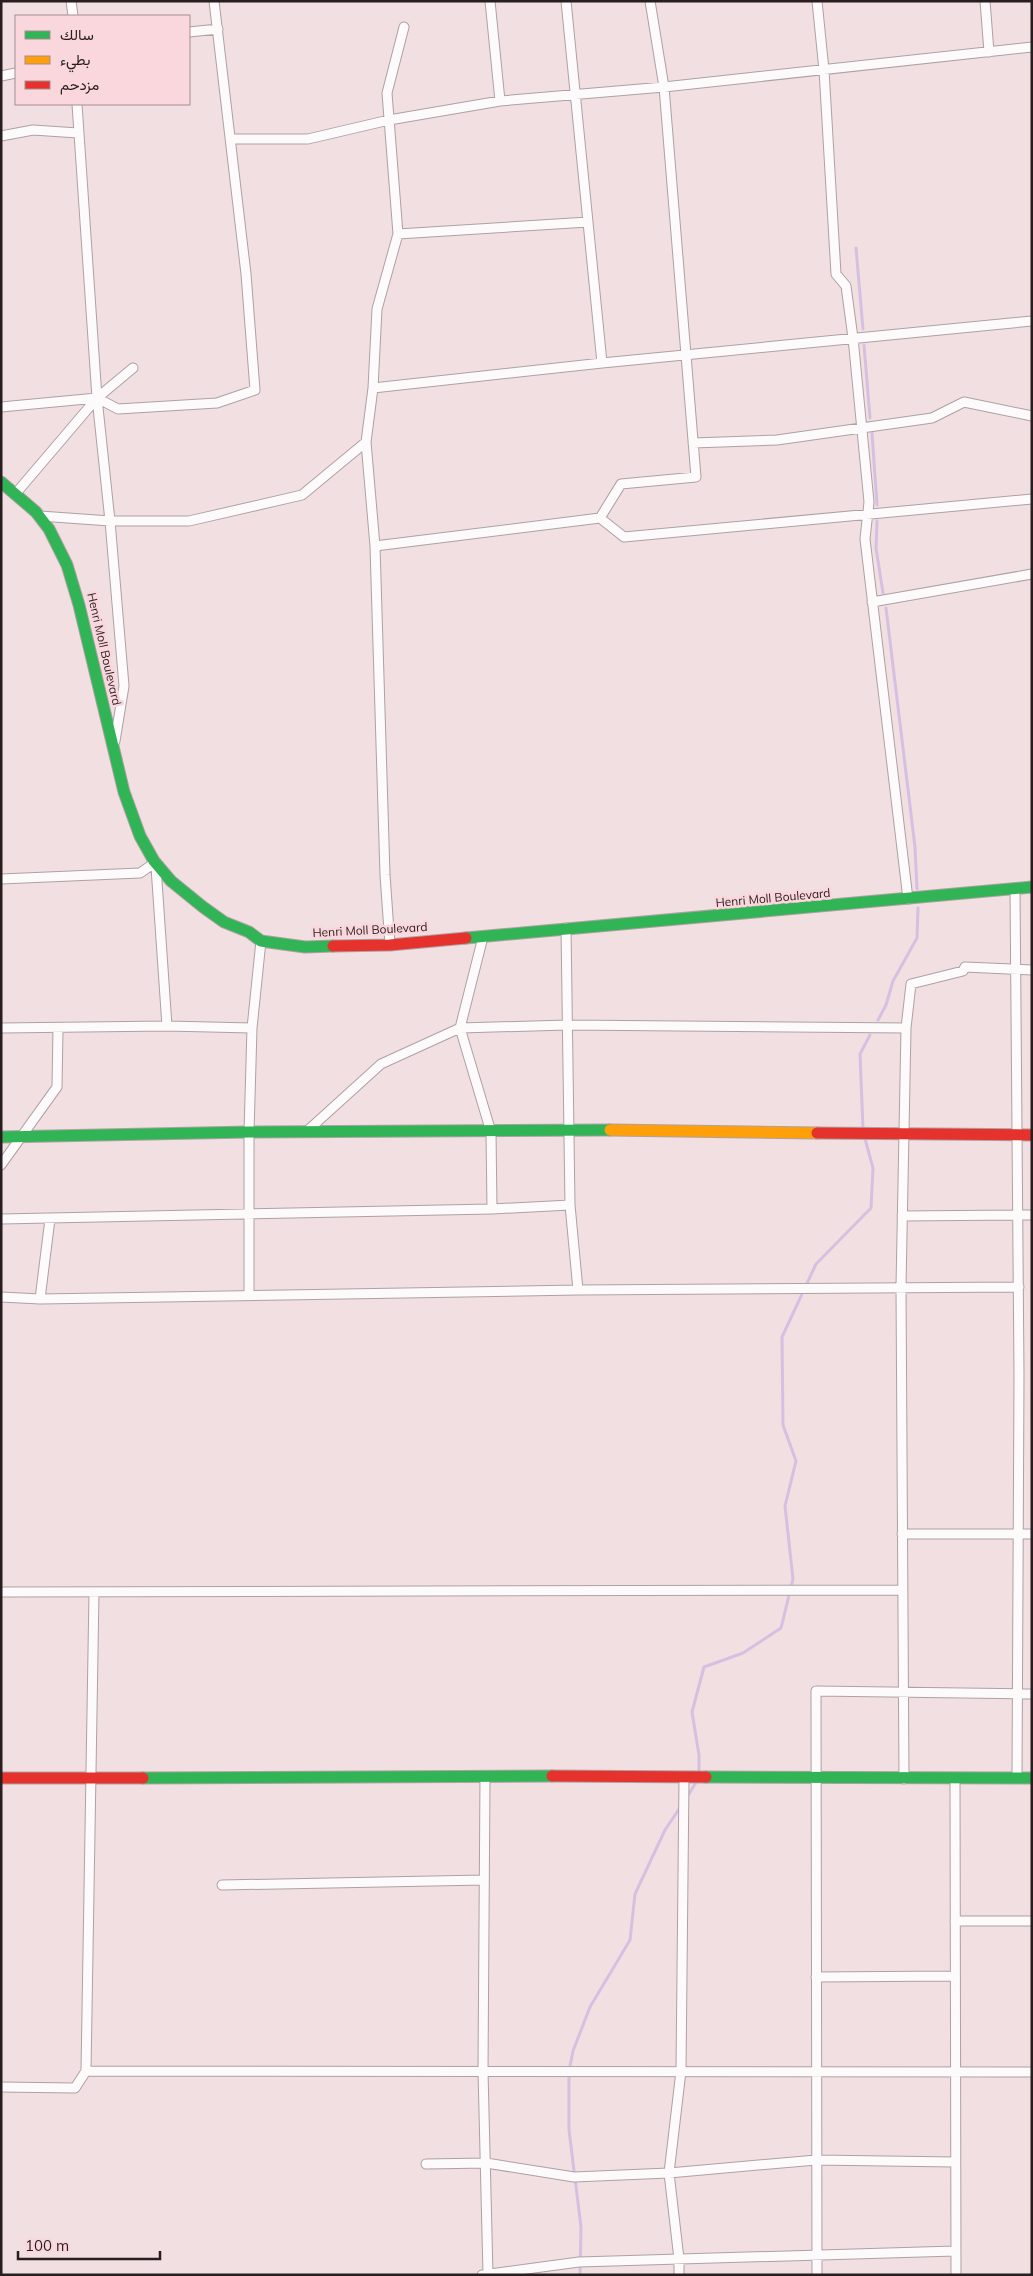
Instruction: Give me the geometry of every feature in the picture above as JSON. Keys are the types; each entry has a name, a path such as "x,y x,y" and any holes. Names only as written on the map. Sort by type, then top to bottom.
{"main road":[{"name":"Henri Moll Boulevard","path":"1,482 17,492 40,516 57,540 71,574 122,786 140,836 148,852 168,876 195,901 225,922 256,936 261,941 305,947 390,945 1032,887"},
{"path":"1,1137 249,1132 491,1132 569,1130 1032,1135"},
{"path":"1,1778 1032,1778"}],"street":[{"path":"71,1 73,15"},
{"path":"1,407 97,398 118,410 218,403 255,390 246,274 214,1"},
{"path":"490,1 500,101"},
{"path":"566,1 602,363"},
{"path":"600,518 621,484 696,477 664,87 650,1"},
{"path":"817,1 824,70 836,274 846,286 853,338 869,502 865,539 908,899"},
{"path":"985,1 989,52"},
{"path":"390,945 385,875 375,546 366,442 373,388 377,309 398,234 387,93 404,27"},
{"path":"190,32 218,30"},
{"path":"231,139 308,138 389,120 500,101 664,87 1032,48"},
{"path":"1,76 15,73"},
{"path":"77,105 97,398 124,686 114,752"},
{"path":"1,136 32,130 78,133"},
{"path":"398,234 588,222"},
{"path":"373,388 602,363 1032,321"},
{"path":"17,492 97,398 133,368"},
{"path":"693,443 777,440 932,418 964,402 1032,416"},
{"path":"40,516 110,521 189,522 302,496 366,442"},
{"path":"375,546 600,518 624,537 1032,499"},
{"path":"872,602 1032,574"},
{"path":"1,879 140,873 156,862"},
{"path":"156,862 167,1026"},
{"path":"1015,889 1019,1287 1017,1778"},
{"path":"566,928 570,1205 578,1290"},
{"path":"483,937 460,1028 491,1132 492,1209"},
{"path":"249,1295 249,1132 252,1028 261,941"},
{"path":"904,1779 901,1287 906,1028 911,984 962,971 964,968 1032,970"},
{"path":"305,1132 380,1064 460,1028 567,1025 906,1028"},
{"path":"1,1028 58,1029 167,1026 252,1028"},
{"path":"1,1165 57,1087 58,1029"},
{"path":"1,1219 249,1212 492,1209 570,1205"},
{"path":"902,1216 1032,1215"},
{"path":"40,1299 50,1219"},
{"path":"1,1298 40,1299 578,1290 1019,1287"},
{"path":"902,1534 1032,1534"},
{"path":"1,1592 902,1590"},
{"path":"1,2087 75,2088 86,2071 94,1592"},
{"path":"817,2275 816,1691 1032,1694"},
{"path":"485,1777 483,2071 486,2163 486,2274 579,2262 956,2251"},
{"path":"679,2275 679,2259 669,2173 681,2071 684,1778"},
{"path":"954,1779 956,2275"},
{"path":"222,1885 484,1880"},
{"path":"955,1921 1032,1921"},
{"path":"816,1977 955,1976"},
{"path":"86,2071 1032,2072"},
{"path":"426,2164 486,2163 574,2177 669,2173 816,2160 955,2162"}],"waterway":[{"path":"856,248 863,329"},
{"path":"864,345 870,418"},
{"path":"872,433 877,505"},
{"path":"877,521 876,548 883,593"},
{"path":"886,608 915,847 917,889"},
{"path":"878,1020 886,1005 893,981 917,938 918,908"},
{"path":"863,1129 860,1054 870,1035"},
{"path":"699,1773 699,1755 692,1712 704,1667 743,1653 781,1628 793,1579 785,1506 796,1461 783,1425 782,1337 816,1264 871,1208 873,1168 864,1135"},
{"path":"687,1797 697,1781"},
{"path":"580,2275 581,2227 569,2130 569,2071 573,2051 590,2007 630,1940 635,1894 665,1830 681,1806"}],"traffic: fast":[{"path":"1,482 36,512 49,529 67,565 79,605 124,792 140,836 154,861 171,881 203,907 224,922 249,932 261,941 305,947 333,946"},
{"path":"466,938 1032,887"},
{"path":"1,1137 249,1132 610,1130"},
{"path":"143,1778 552,1776"},
{"path":"706,1777 1032,1778"}],"traffic: slow":[{"path":"610,1130 817,1133"}],"traffic: jam":[{"path":"333,946 390,945 466,938"},
{"path":"817,1133 1032,1135"},
{"path":"552,1776 706,1777"},
{"path":"1,1778 143,1778"}]}
